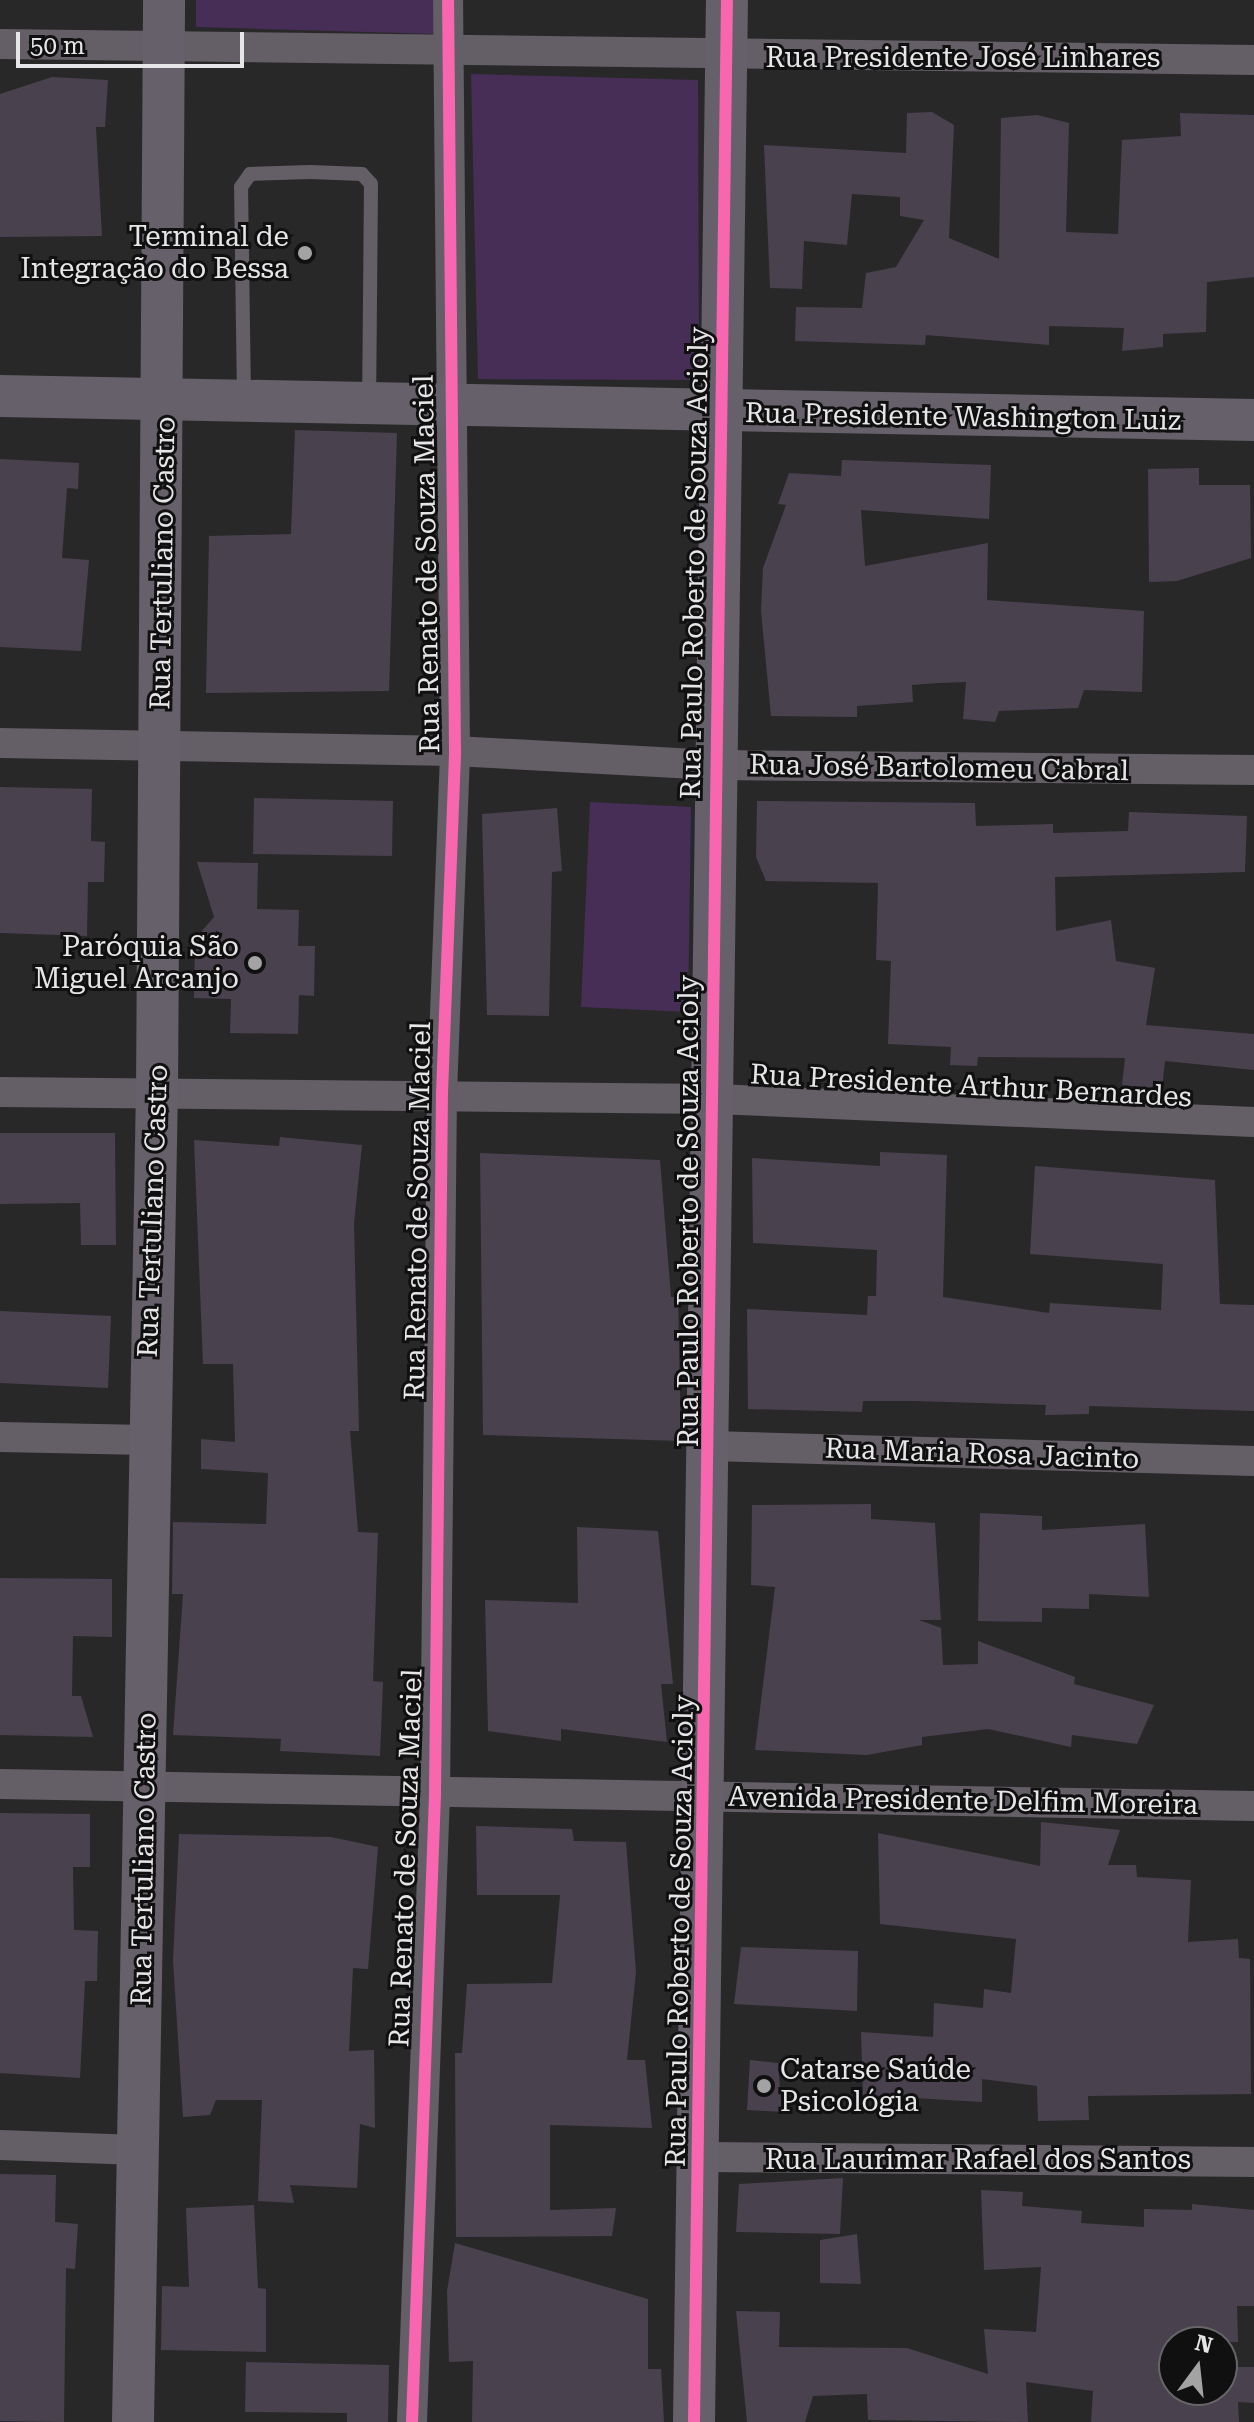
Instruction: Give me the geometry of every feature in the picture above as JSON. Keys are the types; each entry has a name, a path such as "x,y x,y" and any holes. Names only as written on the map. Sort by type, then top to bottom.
{"street":[{"name":"Rua Tertuliano Castro","path":"133,2422 147,1786 147,1440 157,1093 165,399 164,0"},
{"name":"Rua Renato de Souza Maciel","path":"412,2422 435,1794 442,1093 455,751 448,0"},
{"name":"Rua Paulo Roberto de Souza Acioly","path":"694,2422 703,2157 715,1099 714,765 727,0"},
{"name":"Rua Presidente José Linhares","path":"0,44 728,56 1254,60"},
{"name":"Rua Presidente Washington Luiz","path":"0,396 450,400 722,415 1254,420"},
{"name":"Rua José Bartolomeu Cabral","path":"0,743 161,743 455,751 714,765 1254,770"},
{"name":"Rua Presidente Arthur Bernardes","path":"0,1092 442,1093 715,1099 1254,1122"},
{"path":"0,1437 147,1440"},
{"name":"Rua Maria Rosa Jacinto","path":"711,1446 1254,1461"},
{"name":"Avenida Presidente Delfim Moreira","path":"0,1784 1254,1806"},
{"path":"0,2145 138,2150"},
{"name":"Rua Laurimar Rafael dos Santos","path":"703,2157 1254,2162"}],"lane":[{"path":"244,398 241,187 250,174 310,172 362,174 371,184 369,400"}],"shaded area":[{"path":"196,0 436,0 436,34 196,27"},
{"path":"471,74 698,80 699,380 478,379"},
{"path":"590,802 691,807 688,1012 581,1007"}],"building":[{"path":"52,77 108,80 105,127 96,127 102,236 0,237 0,94"},
{"path":"932,112 954,125 949,238 999,259 1001,118 1037,115 1069,123 1066,232 1118,234 1122,140 1181,136 1180,113 1254,115 1254,277 1207,282 1206,332 1163,334 1163,347 1122,351 1124,328 1049,326 1049,345 926,335 925,345 795,341 796,307 862,308 866,273 896,267 924,220 900,216 900,197 852,194 847,245 804,241 802,289 770,288 764,145 906,153 907,113"},
{"path":"295,430 397,433 389,691 206,693 209,536 291,534"},
{"path":"0,459 79,463 78,489 67,488 62,558 89,560 81,651 0,647"},
{"path":"842,460 991,465 989,519 861,510 865,566 988,543 987,600 1144,611 1142,692 1084,690 1078,708 999,711 995,722 963,719 966,682 938,683 912,685 913,702 857,706 857,717 771,716 761,611 763,568 786,505 778,504 789,473 841,476"},
{"path":"1199,468 1199,485 1250,485 1251,558 1177,581 1149,582 1148,469"},
{"path":"0,787 92,789 91,841 105,842 104,882 88,882 87,936 0,933"},
{"path":"254,798 393,801 392,856 253,854"},
{"path":"757,801 975,803 976,826 1053,824 1053,833 1128,831 1129,812 1247,816 1245,872 1055,877 1056,931 1111,920 1116,961 1155,968 1146,1025 1254,1034 1254,1070 1165,1061 1162,1089 1122,1085 1125,1058 978,1057 977,1066 950,1065 951,1047 888,1044 891,961 876,960 878,883 766,881 756,857"},
{"path":"557,808 562,871 552,872 549,1016 487,1015 482,814"},
{"name":"Paróquia São Miguel Arcanjo","path":"197,862 258,863 257,909 299,910 298,946 315,946 314,996 299,995 298,1034 230,1033 231,999 194,998 195,939 214,917"},
{"path":"0,1133 115,1133 116,1245 81,1245 80,1203 0,1204"},
{"path":"280,1137 362,1145 354,1223 359,1431 350,1431 358,1532 378,1533 373,1681 383,1682 380,1756 280,1751 281,1739 173,1735 183,1594 172,1594 173,1522 266,1524 268,1473 201,1469 201,1439 235,1442 233,1364 203,1364 194,1140 279,1146"},
{"path":"880,1152 947,1155 943,1297 1049,1313 1050,1303 1161,1310 1163,1264 1030,1254 1035,1166 1215,1180 1220,1304 1254,1305 1254,1411 1089,1406 1089,1414 1045,1415 1046,1405 915,1401 863,1401 862,1412 748,1409 747,1309 867,1315 868,1296 876,1296 877,1250 753,1243 752,1158 880,1166"},
{"path":"480,1153 660,1160 671,1297 678,1297 681,1441 483,1435"},
{"path":"0,1311 111,1316 108,1388 0,1383"},
{"path":"871,1504 871,1519 935,1523 941,1620 919,1620 941,1628 943,1665 978,1664 978,1641 1075,1677 1074,1684 1154,1705 1137,1744 1072,1735 1071,1747 988,1729 922,1737 922,1745 867,1755 755,1750 775,1587 751,1585 752,1505"},
{"path":"980,1513 1042,1516 1042,1530 1145,1524 1149,1597 1089,1594 1089,1609 1042,1608 1042,1622 978,1621"},
{"path":"577,1527 658,1531 673,1684 661,1684 667,1742 561,1729 561,1741 488,1731 485,1600 578,1603"},
{"path":"0,1578 112,1579 112,1637 73,1636 72,1696 81,1696 93,1737 0,1735"},
{"path":"0,1813 90,1814 90,1867 73,1867 74,1930 98,1931 97,1981 85,1981 80,2078 0,2073"},
{"path":"1041,1822 1120,1830 1108,1865 1136,1865 1137,1877 1191,1880 1188,1942 1238,1939 1239,1958 1250,1959 1251,2094 1088,2096 1089,2120 1038,2121 1037,2086 982,2079 982,2102 863,2095 861,2032 933,2037 934,2003 983,2008 984,1989 1011,1993 1016,1939 880,1924 878,1833 1040,1866"},
{"path":"476,1826 572,1829 574,1841 626,1842 636,1972 627,2060 645,2060 652,2128 550,2125 550,2210 616,2208 612,2236 456,2237 455,2053 462,2053 467,1984 552,1983 560,1895 477,1895"},
{"path":"179,1834 331,1837 378,1847 368,1969 353,1968 349,2051 374,2050 375,2128 360,2124 357,2188 290,2185 294,2203 258,2201 262,2100 216,2100 210,2115 183,2117 173,1961"},
{"path":"741,1947 858,1951 857,2011 734,2004"},
{"name":"Catarse Saúde Psicológia","path":"750,2060 778,2063 782,2112 747,2110"},
{"path":"0,2174 56,2175 55,2222 78,2224 75,2269 66,2268 64,2422 0,2421"},
{"path":"843,2178 840,2234 736,2232 739,2184"},
{"path":"981,2190 1023,2192 1022,2206 1082,2211 1081,2223 1144,2227 1144,2209 1192,2210 1192,2204 1254,2210 1254,2306 1237,2306 1238,2326 1158,2326 1158,2406 1238,2406 1238,2402 1239,2422 1091,2422 1093,2391 1026,2382 1028,2422 868,2420 867,2394 813,2396 805,2422 747,2422 736,2311 780,2312 779,2347 907,2348 988,2374 984,2329 1036,2332 1041,2267 984,2270"},
{"path":"254,2205 258,2288 266,2289 266,2352 161,2350 162,2286 189,2287 186,2208"},
{"path":"857,2234 861,2284 820,2283 820,2240"},
{"path":"455,2243 648,2299 648,2369 661,2369 664,2422 472,2422 473,2361 449,2362 447,2291"},
{"path":"246,2362 389,2365 388,2422 347,2422 347,2413 245,2412"},
{"path":"1238,2367 1254,2367 1254,2403 1238,2402"}],"cycle path":[{"path":"412,2422 435,1794 442,1093 455,751 448,0"},
{"path":"694,2422 727,0"}],"place":[{"name":"Terminal de Integração do Bessa","path":"305,253"},
{"name":"Paróquia São Miguel Arcanjo","path":"255,963"},
{"name":"Catarse Saúde Psicológia","path":"764,2086"}]}
